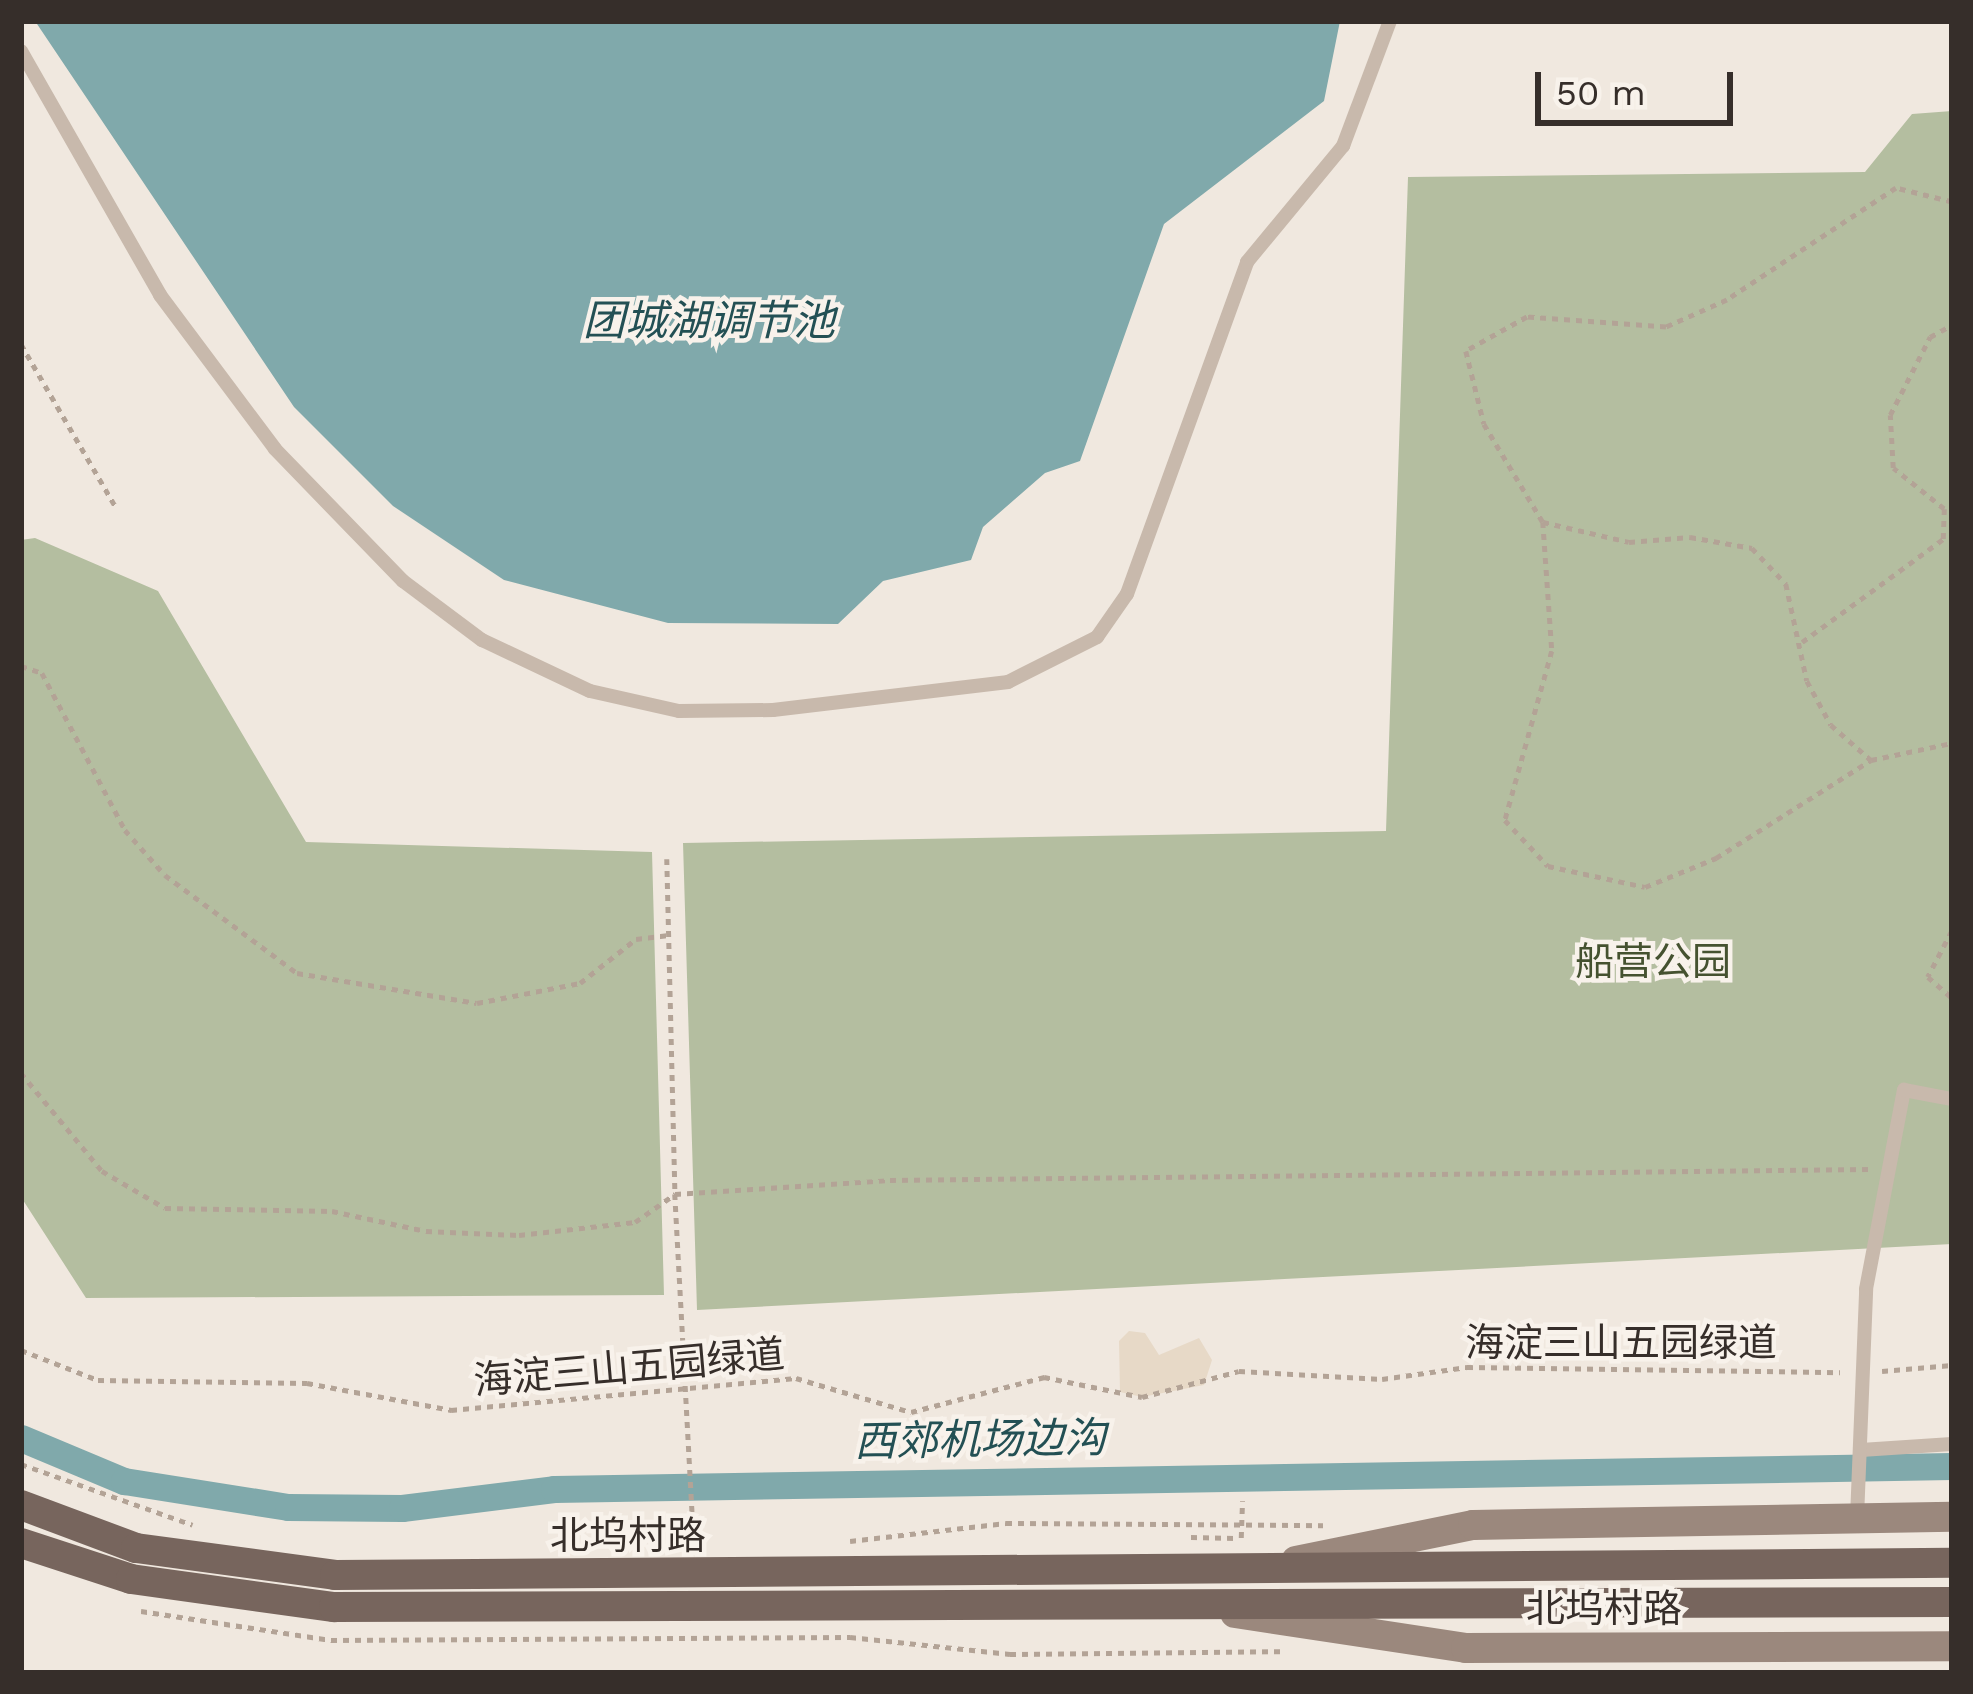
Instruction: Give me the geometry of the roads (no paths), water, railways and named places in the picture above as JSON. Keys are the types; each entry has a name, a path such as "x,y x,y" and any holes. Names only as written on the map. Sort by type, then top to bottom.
{"main road":[{"name":"北坞村路","path":"21,1505 136,1548 335,1575 1952,1563"},
{"name":"北坞村路","path":"21,1543 131,1579 334,1606 1952,1601"}],"street":[{"name":"北坞村路","path":"1245,1571 1473,1526 1952,1517"},
{"name":"北坞村路","path":"1188,1606 1466,1648 1952,1646"}],"lane":[{"path":"21,51 160,295 275,449 403,581 482,640 590,692 679,711 773,710 1008,682 1097,637 1127,594 1247,262 1343,146 1390,21"},
{"path":"1856,1519 1866,1289 1904,1090 1952,1099"},
{"path":"1861,1452 1952,1444"}],"water":[{"name":"团城湖调节池","path":"35,21 1340,21 1324,101 1164,224 1080,461 1045,473 983,527 971,560 883,581 838,624 668,623 504,580 393,506 294,407"}],"waterway":[{"name":"西郊机场边沟","path":"21,1438 124,1481 288,1507 402,1508 554,1489 1952,1466"}],"park label":[{"name":"船营公园","path":"1653,962"}]}
